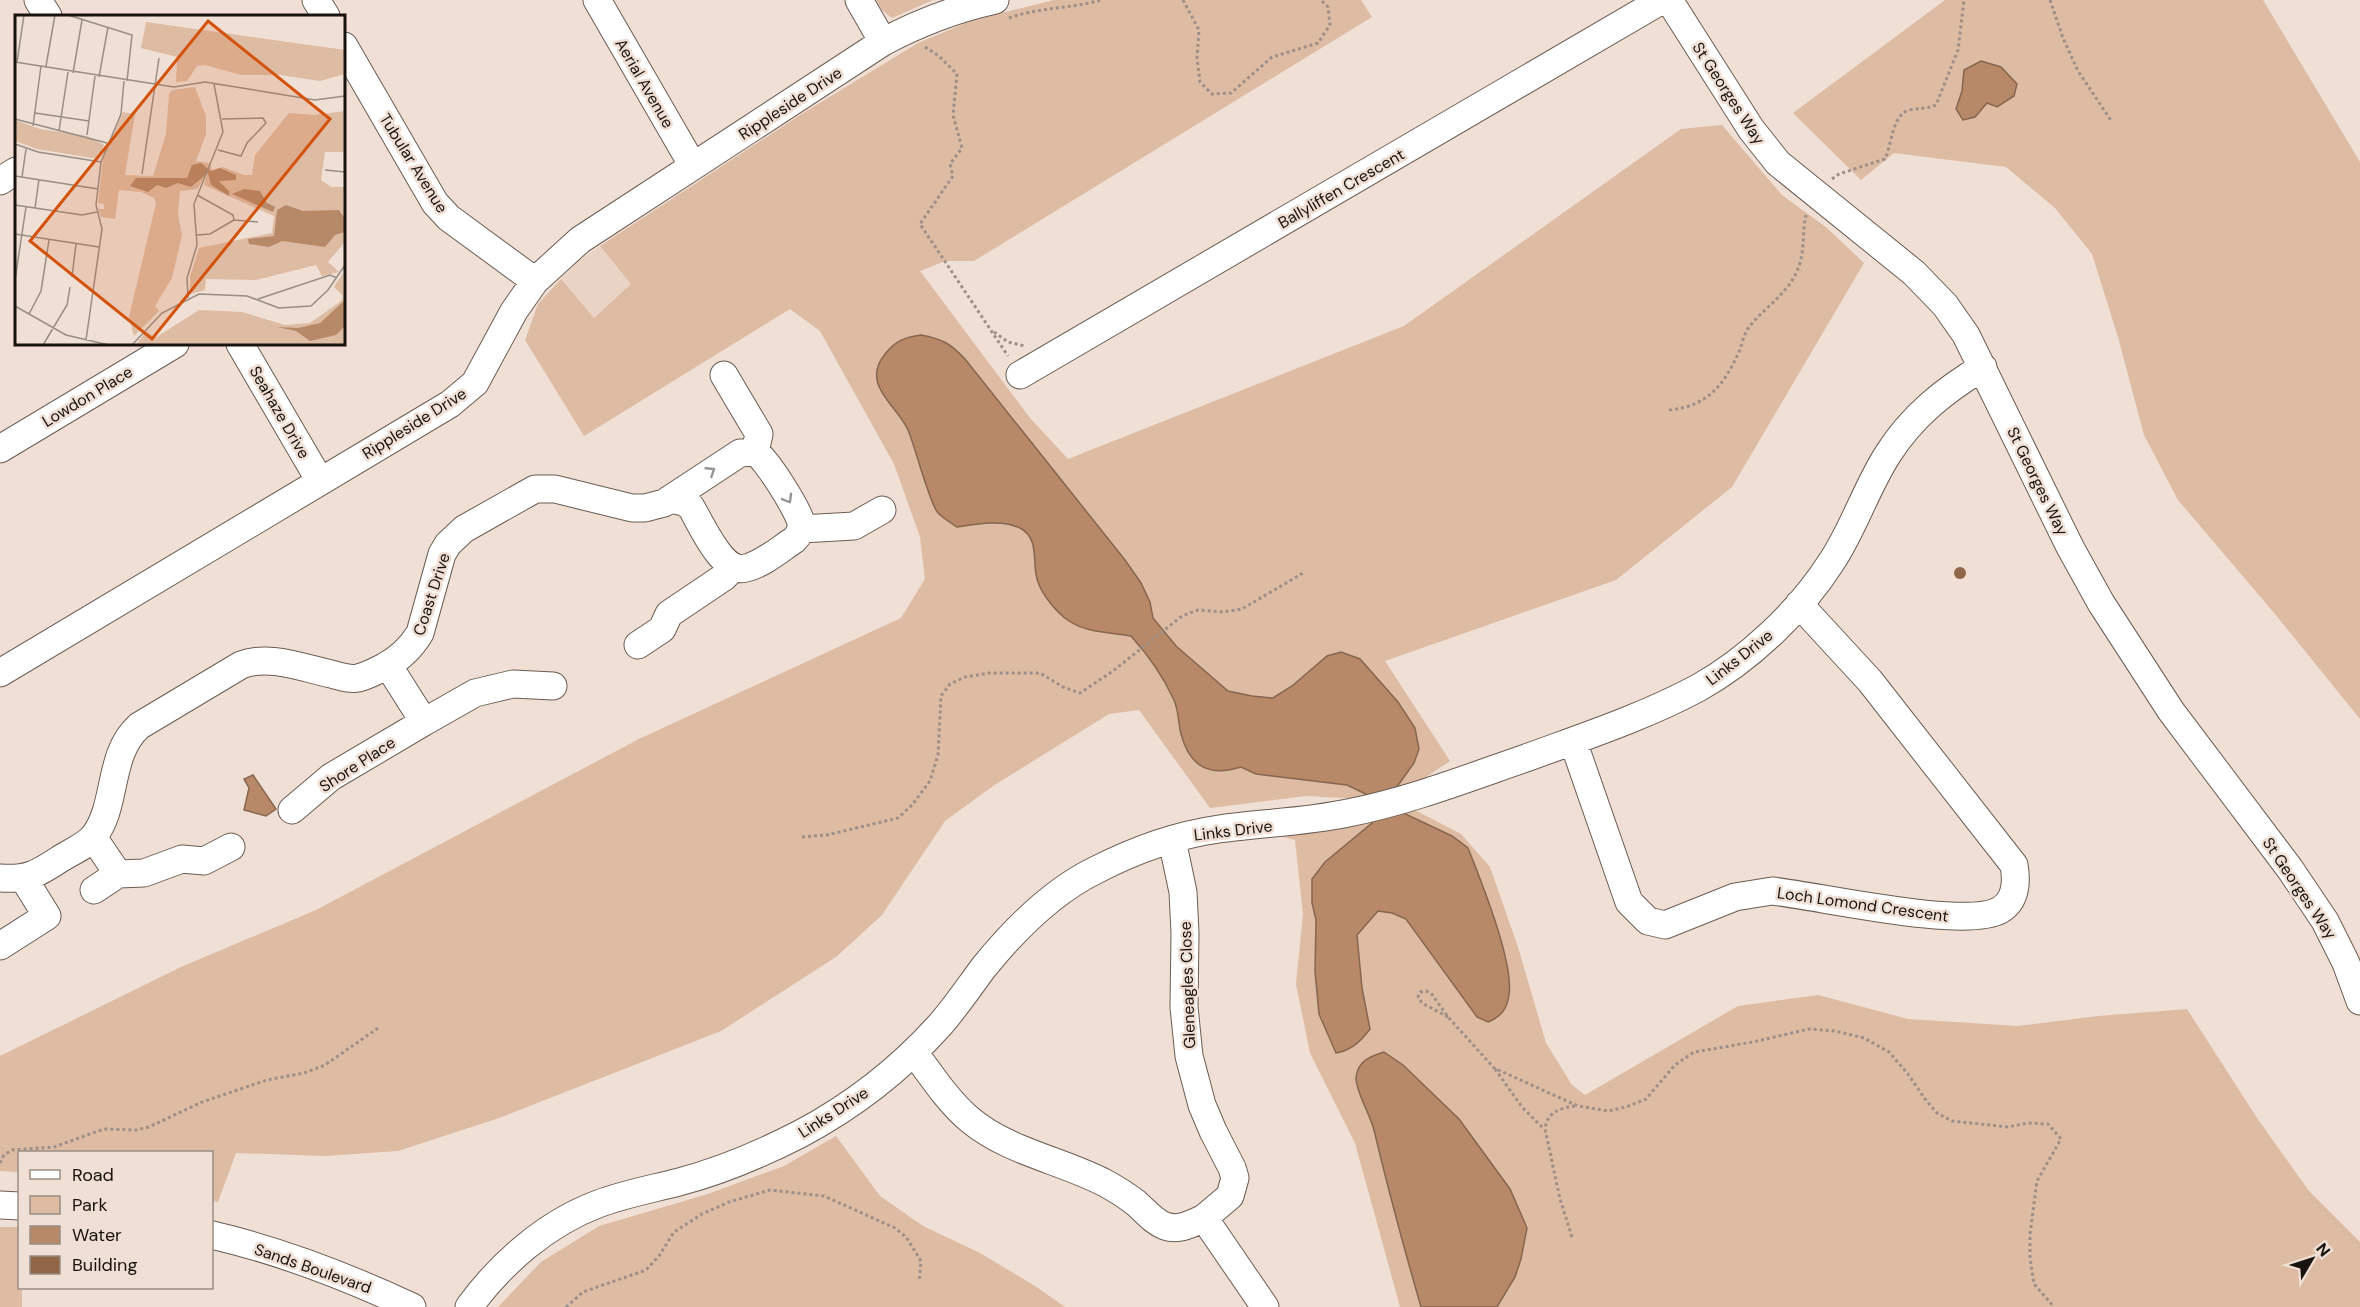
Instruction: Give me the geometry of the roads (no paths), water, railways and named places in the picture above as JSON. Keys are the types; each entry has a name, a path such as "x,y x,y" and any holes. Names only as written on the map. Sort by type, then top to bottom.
{"street":[{"path":"38,0 47,15"},
{"path":"316,0 325,15"},
{"name":"Aerial Avenue","path":"597,0 693,166"},
{"path":"859,0 892,38"},
{"name":"Rippleside Drive","path":"0,673 450,404 469,388 483,371 514,311 535,281 580,240 892,38 942,14 995,0"},
{"name":"Ballyliffen Crescent","path":"1020,375 1662,0"},
{"name":"St Georges Way","path":"1669,0 1751,129 1772,156 1931,288 1966,335 2070,547 2105,610 2164,701 2290,869 2325,921 2346,963 2360,1001"},
{"name":"Tubular Avenue","path":"345,48 435,203 449,218 535,281"},
{"path":"0,181 15,172"},
{"name":"Lowdon Place","path":"0,449 173,345"},
{"name":"Seahaze Drive","path":"241,345 320,481"},
{"name":"Links Drive","path":"469,1307 494,1275 510,1260 546,1232 578,1213 599,1203 713,1172 779,1145 844,1107 914,1052 1018,930 1055,898 1094,871 1172,840 1221,829 1285,823 1350,813 1454,783 1572,741 1682,696 1710,681 1777,628 1799,604 1833,560 1887,455 1902,434 1933,400 1983,367"},
{"path":"670,499 684,502 691,507 718,553 733,568 744,570 752,566 794,540 801,530 800,518 767,463 755,452 759,434 724,375"},
{"name":"Coast Drive","path":"93,837 102,821 122,749 132,732 139,726 251,661 274,661 356,678 388,665 413,645 420,633 442,554 448,544 464,529 524,494 545,488 632,508 656,506 740,453 755,452"},
{"path":"801,530 854,526 882,510"},
{"path":"638,645 662,629 669,614 724,577 733,568"},
{"name":"Loch Lomond Crescent","path":"1572,741 1629,902 1642,916 1657,924 1673,922 1747,894 1766,891 1932,915 1977,916 2000,910 2009,903 2014,892 2016,877 2014,866 1870,681 1799,604"},
{"path":"388,665 424,722"},
{"name":"Shore Place","path":"292,810 331,777 475,693 513,684 553,686"},
{"path":"12,878 35,875 93,837 118,874"},
{"name":"Gleneagles Close","path":"914,1052 954,1104 970,1119 999,1138 1027,1152 1106,1184 1163,1225 1181,1228 1204,1218 1230,1196 1235,1178 1202,1105 1190,1056 1184,1007 1183,892 1172,840"},
{"path":"94,890 118,874 144,873 182,859 204,861 231,847"},
{"path":"0,946 47,916 12,878"},
{"path":"0,1205 18,1206"},
{"path":"1204,1218 1265,1307"},
{"name":"Sands Boulevard","path":"213,1235 326,1270 412,1307"}],"water":[{"path":"1981,61 2001,67 2017,84 2014,96 1997,107 1987,103 1975,117 1963,120 1956,109 1962,91 1964,70"},
{"path":"921,335 945,342 965,359 1125,560 1141,583 1150,602 1153,618 1176,646 1228,691 1273,698 1292,686 1327,656 1341,652 1360,659 1398,702 1415,728 1419,749 1414,763 1394,791 1399,811 1452,836 1468,848 1481,880 1507,963 1509,995 1507,1004 1500,1015 1488,1022 1477,1017 1406,919 1392,913 1378,911 1357,935 1362,988 1370,1029 1356,1044 1336,1053 1319,1014 1315,971 1316,920 1312,903 1312,879 1325,862 1372,823 1374,815 1370,796 1347,785 1256,774 1241,767 1219,771 1202,767 1185,745 1175,702 1164,681 1131,636 1091,630 1076,625 1064,618 1051,604 1038,582 1033,545 1027,533 1013,525 997,523 957,527 938,513 931,499 908,430 883,394 876,375 878,365 893,346 905,338"},
{"path":"253,775 276,809 266,816 244,810 249,788 244,779"},
{"path":"1384,1052 1403,1065 1459,1119 1510,1189 1527,1228 1515,1277 1497,1307 1421,1307 1374,1130 1356,1078 1362,1063"}]}
